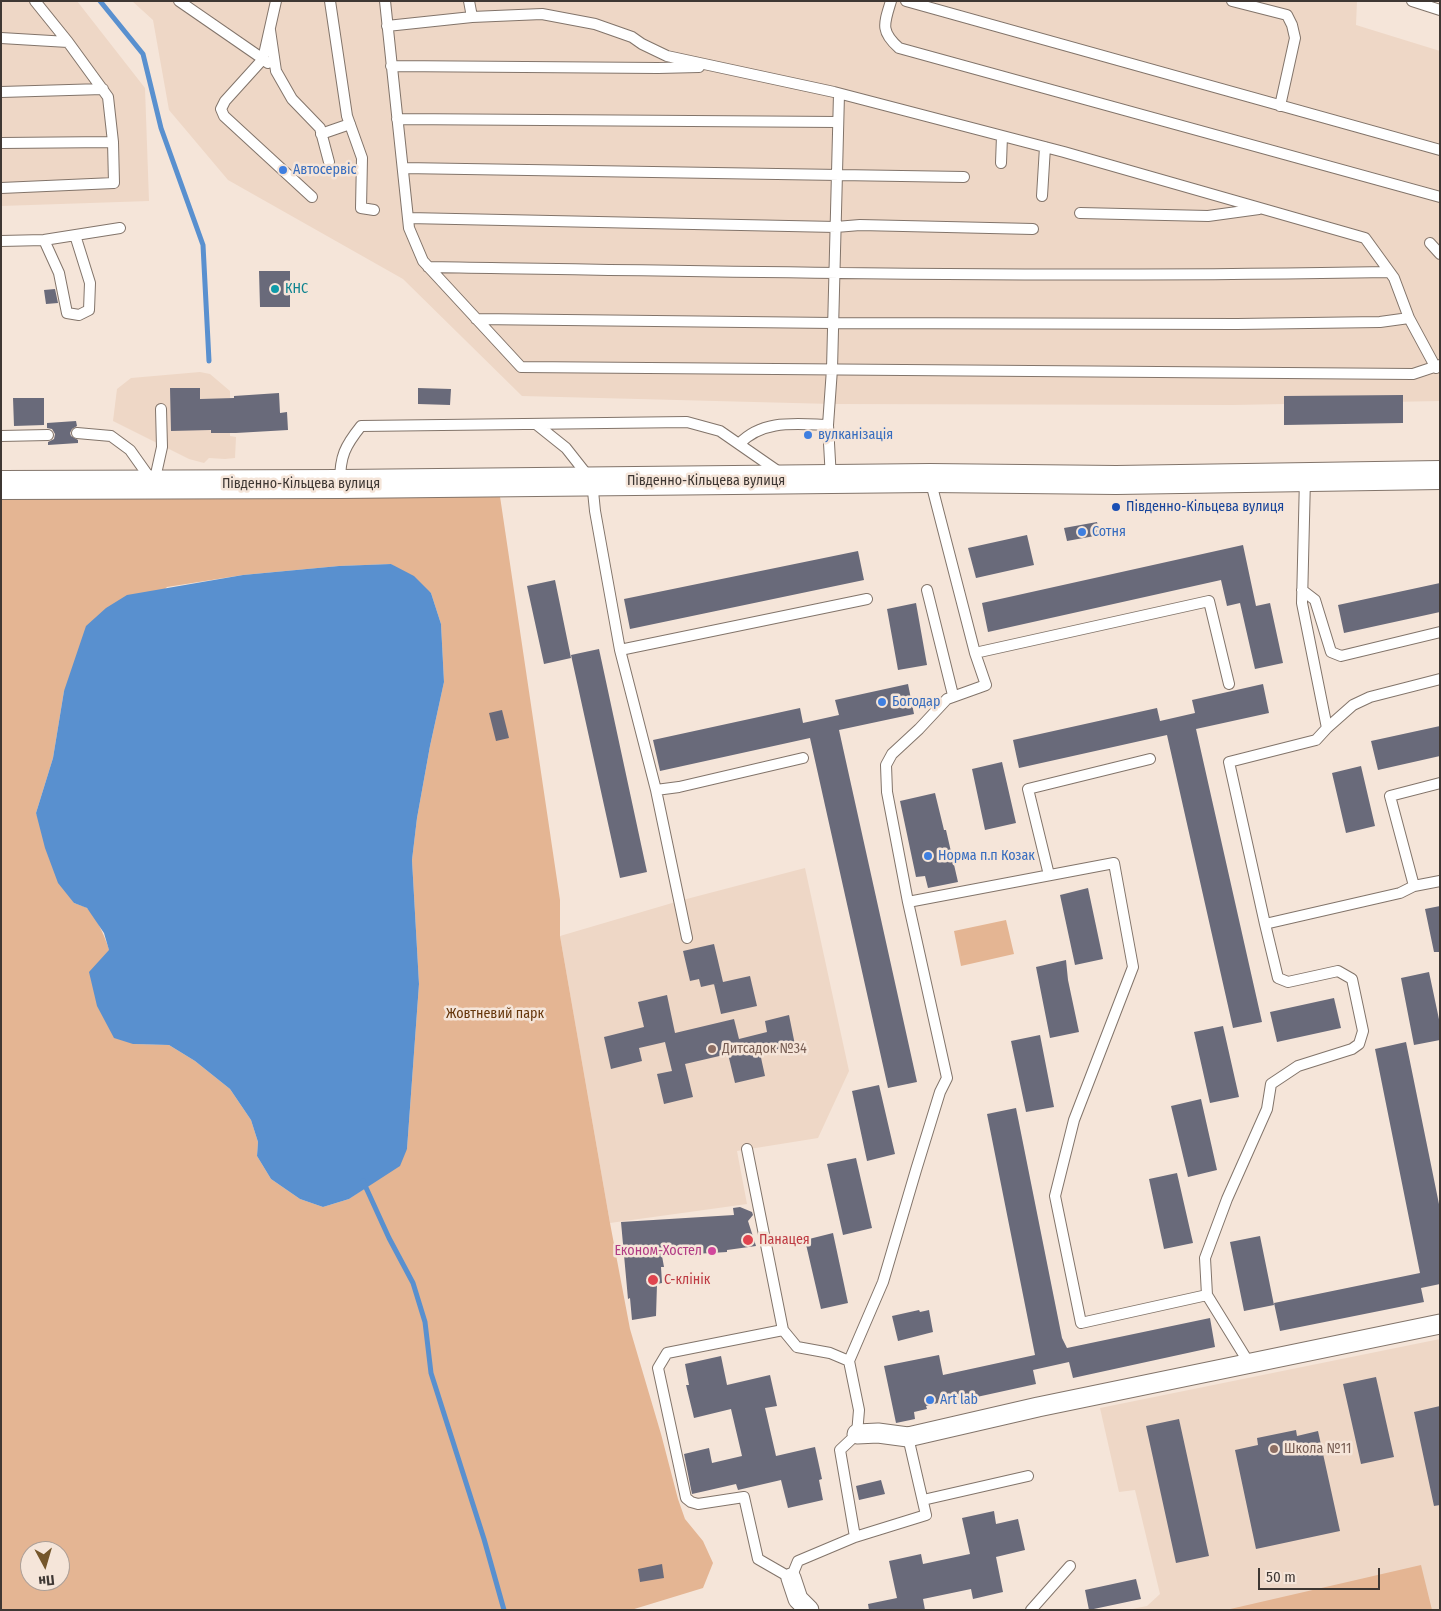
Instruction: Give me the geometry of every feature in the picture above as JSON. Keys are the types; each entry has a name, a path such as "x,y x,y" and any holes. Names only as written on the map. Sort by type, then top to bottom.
{"main road":[{"name":"Південно-Кільцева вулиця","path":"1,485 340,484 930,478 1116,480 1440,475"}],"street":[{"path":"857,1434 878,1433 908,1437 1249,1362 1440,1324"},
{"path":"791,1578 798,1599 809,1610"}],"lane":[{"path":"1,188 114,183 113,142 108,97 35,1"},
{"path":"179,1 263,59 276,71 292,98 320,128 329,162"},
{"path":"276,1 263,59 221,109 224,116 312,197"},
{"path":"330,1 346,116 362,158 361,208 374,210"},
{"path":"385,1 387,26 409,228 423,261 521,367 1413,374 1438,366 1409,318 1394,278 1365,238 1045,147 839,94 667,56 642,44 632,36 595,24 542,14 472,17 387,26"},
{"path":"469,1 472,17"},
{"path":"892,1 885,21 886,31 888,38 900,48 1440,197"},
{"path":"906,1 1440,150"},
{"path":"1232,1 1287,15 1292,25 1295,38 1280,106"},
{"path":"1412,1 1440,10"},
{"path":"270,30 276,71"},
{"path":"1,38 68,42"},
{"path":"392,66 658,68 715,66"},
{"path":"1,92 103,89"},
{"path":"831,480 828,425 832,369 839,94"},
{"path":"397,119 838,122"},
{"path":"322,134 350,124"},
{"path":"1001,164 1002,136"},
{"path":"1,143 113,142"},
{"path":"1042,196 1045,147"},
{"path":"403,168 964,177"},
{"path":"1080,214 1208,216 1262,208"},
{"path":"408,218 1034,229"},
{"path":"1,241 44,240 120,228"},
{"path":"44,240 59,273 67,313 79,315 89,310 90,283 75,235"},
{"path":"1430,243 1440,254"},
{"path":"428,267 835,273 1264,274 1389,272"},
{"path":"476,319 833,323 1237,324 1380,322 1409,318"},
{"path":"154,484 162,447 161,409"},
{"path":"340,484 340,463 346,444 361,426 687,422 720,431 791,480"},
{"path":"536,424 566,448 592,481 595,510 620,650 656,790 687,938"},
{"path":"739,444 748,435 764,427 798,424 828,425"},
{"path":"77,433 111,436 130,450 154,484"},
{"path":"1,436 48,435"},
{"path":"1305,476 1302,603 1326,728"},
{"path":"855,1537 840,1450 857,1434 859,1410 849,1361 883,1282 940,1092 947,1078 908,902 887,792 886,765 892,754 919,729 947,698 986,685 975,653 930,478"},
{"path":"926,590 953,696"},
{"path":"1302,590 1315,600 1331,652 1341,656 1440,632"},
{"path":"620,650 867,598"},
{"path":"975,653 1208,601 1229,684"},
{"path":"1249,1362 1207,1295 1205,1258 1227,1199 1267,1109 1271,1084 1298,1066 1352,1049 1359,1044 1363,1031 1352,979 1338,971 1288,982 1278,978 1264,924 1229,762 1316,740 1326,728 1353,706 1370,697 1440,680"},
{"path":"656,790 802,758"},
{"path":"1049,876 1028,789 1150,759"},
{"path":"1414,886 1390,796 1440,784"},
{"path":"908,902 1114,863 1132,967 1074,1120 1055,1196 1080,1323 1207,1295"},
{"path":"1264,924 1400,893 1414,886 1440,881"},
{"path":"747,1149 783,1330 797,1347 830,1352 849,1361"},
{"path":"783,1330 668,1353 658,1368 686,1498 698,1504 744,1497 758,1559 791,1578 798,1560 855,1537 926,1515 908,1437"},
{"path":"923,1500 1028,1476"},
{"path":"1031,1610 1070,1566"}],"shaded area":[{"path":"1,1 77,1 145,88 149,201 1,206"},
{"path":"132,1 1357,1 1356,25 1440,51 1440,401 1233,405 832,404 522,396 403,279 228,180 169,110 153,20"},
{"path":"200,372 210,374 230,391 230,436 236,437 235,458 209,458 204,463 189,459 113,421 117,389 131,378"},
{"name":"Дитсадок №34","path":"805,868 849,1071 818,1138 737,1151 747,1204 610,1223 560,936 679,901"},
{"name":"Школа №11","path":"1440,1339 1440,1610 1127,1610 1147,1606 1160,1594 1135,1490 1119,1492 1100,1408"}],"green space":[{"name":"Жовтневий парк","path":"498,483 560,900 560,936 610,1223 630,1329 678,1499 685,1519 703,1541 713,1563 703,1588 631,1610 1,1610 1,485","holes":["391,564 431,593 441,624 444,682 417,818 412,860 419,984 407,1149 371,1184 349,1199 323,1207 300,1199 271,1179 257,1156 258,1142 251,1120 230,1089 195,1061 169,1045 133,1044 116,973 104,936 88,909 74,903 36,813 53,758 64,691 167,587 243,575 339,566"]},
{"path":"1006,920 1014,954 961,966 954,931"},
{"path":"1421,1565 1432,1610 1226,1610"}],"water":[{"path":"391,564 414,576 431,593 441,624 444,682 417,818 412,860 419,984 407,1149 400,1166 349,1199 323,1207 300,1199 271,1179 257,1156 258,1142 251,1120 230,1089 195,1061 169,1045 133,1044 114,1038 97,1006 89,972 109,950 104,933 87,908 74,903 58,883 45,848 36,813 53,758 64,691 86,626 106,608 127,595 243,575 339,566"}],"building":[{"name":"КНС","path":"259,271 290,271 290,307 260,307"},
{"path":"55,289 58,303 46,304 44,290"},
{"path":"170,388 200,388 200,399 234,398 234,396 279,393 280,413 287,412 288,430 236,433 211,433 211,430 171,431"},
{"path":"418,388 451,389 450,405 418,404"},
{"path":"1403,395 1403,423 1284,425 1284,396"},
{"path":"13,398 44,398 44,425 14,426"},
{"path":"76,421 77,426 70,433 71,436 78,440 78,443 48,445 48,442 54,439 55,434 52,429 47,428 47,423"},
{"name":"Сотня","path":"1097,522 1100,535 1067,541 1064,528"},
{"path":"1027,535 1034,565 976,578 968,548"},
{"path":"1243,545 1256,606 1270,603 1283,663 1255,669 1240,603 1227,606 1221,580 988,632 982,603"},
{"path":"858,551 864,580 630,629 624,599"},
{"path":"555,580 571,658 544,664 527,586"},
{"path":"1440,583 1440,612 1344,633 1338,605"},
{"path":"916,603 927,665 898,670 887,609"},
{"path":"599,649 647,872 620,878 571,655"},
{"path":"908,684 914,714 839,730 917,1082 888,1088 810,738 660,771 653,740 800,708 803,723 839,715 835,700"},
{"path":"1263,684 1269,713 1196,729 1262,1022 1233,1028 1167,735 1019,768 1013,740 1157,708 1160,721 1195,713 1192,700"},
{"path":"502,710 509,738 496,741 489,713"},
{"path":"1440,726 1440,756 1378,770 1371,741"},
{"path":"1002,762 1016,823 985,830 972,769"},
{"path":"1361,766 1375,826 1346,833 1332,773"},
{"path":"935,793 958,882 928,888 925,876 916,877 900,801"},
{"path":"1088,888 1103,959 1075,965 1060,895"},
{"path":"1440,906 1440,952 1434,952 1425,909"},
{"path":"714,944 723,982 701,987 699,979 690,981 683,951"},
{"path":"1066,960 1068,980 1079,1032 1050,1038 1036,967"},
{"path":"1429,972 1440,1024 1440,1040 1414,1045 1401,978"},
{"path":"750,976 757,1006 721,1014 714,984"},
{"path":"667,995 675,1033 734,1019 739,1039 767,1032 765,1021 789,1015 795,1045 760,1053 765,1076 735,1083 728,1054 685,1064 693,1097 664,1104 657,1074 672,1071 665,1042 639,1048 642,1061 611,1069 604,1037 644,1027 638,1002"},
{"path":"1334,998 1341,1028 1277,1042 1270,1012"},
{"path":"1223,1026 1239,1097 1210,1103 1194,1032"},
{"path":"1040,1035 1054,1107 1026,1112 1011,1041"},
{"path":"1406,1042 1440,1209 1440,1284 1421,1288 1424,1302 1280,1331 1274,1303 1420,1273 1375,1049"},
{"path":"879,1085 895,1154 867,1161 852,1091"},
{"path":"1201,1099 1217,1170 1188,1177 1171,1106"},
{"path":"1016,1108 1062,1338 1067,1348 1210,1318 1215,1347 1073,1378 1069,1362 1033,1370 1036,1384 963,1400 962,1397 926,1406 927,1409 914,1412 915,1419 896,1423 884,1366 939,1355 943,1375 1035,1355 987,1114"},
{"path":"856,1158 872,1228 843,1235 827,1164"},
{"path":"1177,1173 1193,1243 1164,1249 1149,1179"},
{"path":"740,1207 752,1212 753,1215 748,1221 756,1246 727,1250 727,1252 662,1256 664,1267 661,1267 662,1283 657,1284 656,1316 632,1320 630,1298 628,1299 621,1222 734,1215 733,1208"},
{"path":"833,1233 848,1303 821,1309 805,1240"},
{"path":"1260,1236 1274,1305 1244,1311 1230,1242"},
{"path":"919,1310 920,1312 929,1310 933,1332 898,1341 892,1316"},
{"path":"721,1356 727,1385 770,1375 777,1406 765,1408 776,1456 815,1447 822,1479 819,1480 823,1500 788,1508 781,1480 738,1490 736,1484 692,1494 684,1454 709,1448 712,1463 742,1456 731,1409 694,1418 686,1385 689,1385 685,1364"},
{"path":"1376,1377 1394,1457 1361,1464 1343,1384"},
{"path":"1440,1406 1440,1505 1434,1506 1414,1412"},
{"path":"1179,1419 1209,1556 1176,1563 1146,1426"},
{"path":"1296,1430 1297,1436 1318,1431 1340,1531 1256,1549 1235,1450 1258,1445 1257,1438"},
{"path":"881,1480 885,1494 859,1500 856,1486"},
{"path":"994,1511 996,1524 1018,1519 1025,1550 996,1557 1003,1592 973,1599 971,1589 923,1599 925,1610 869,1610 868,1604 897,1598 889,1561 921,1554 923,1564 970,1554 962,1518"},
{"path":"662,1564 664,1578 640,1582 638,1569"},
{"path":"1136,1579 1141,1599 1089,1610 1085,1590"}],"waterway":[{"path":"100,1 143,54 161,128 203,245 209,361"},
{"path":"363,1181 389,1238 413,1283 425,1322 431,1373 484,1539 504,1610"}],"place":[{"name":"Автосервіс","path":"283,170"},
{"name":"КНС","path":"275,289"},
{"name":"вулканізація","path":"808,435"},
{"name":"Південно-Кільцева вулиця","path":"1116,507"},
{"name":"Сотня","path":"1082,532"},
{"name":"Богодар","path":"882,702"},
{"name":"Норма п.п Козак","path":"928,856"},
{"name":"Дитсадок №34","path":"712,1049"},
{"name":"Панацея","path":"748,1240"},
{"name":"Економ-Хостел","path":"712,1251"},
{"name":"С-клінік","path":"653,1280"},
{"name":"Art lab","path":"930,1400"},
{"name":"Школа №11","path":"1274,1449"}]}
